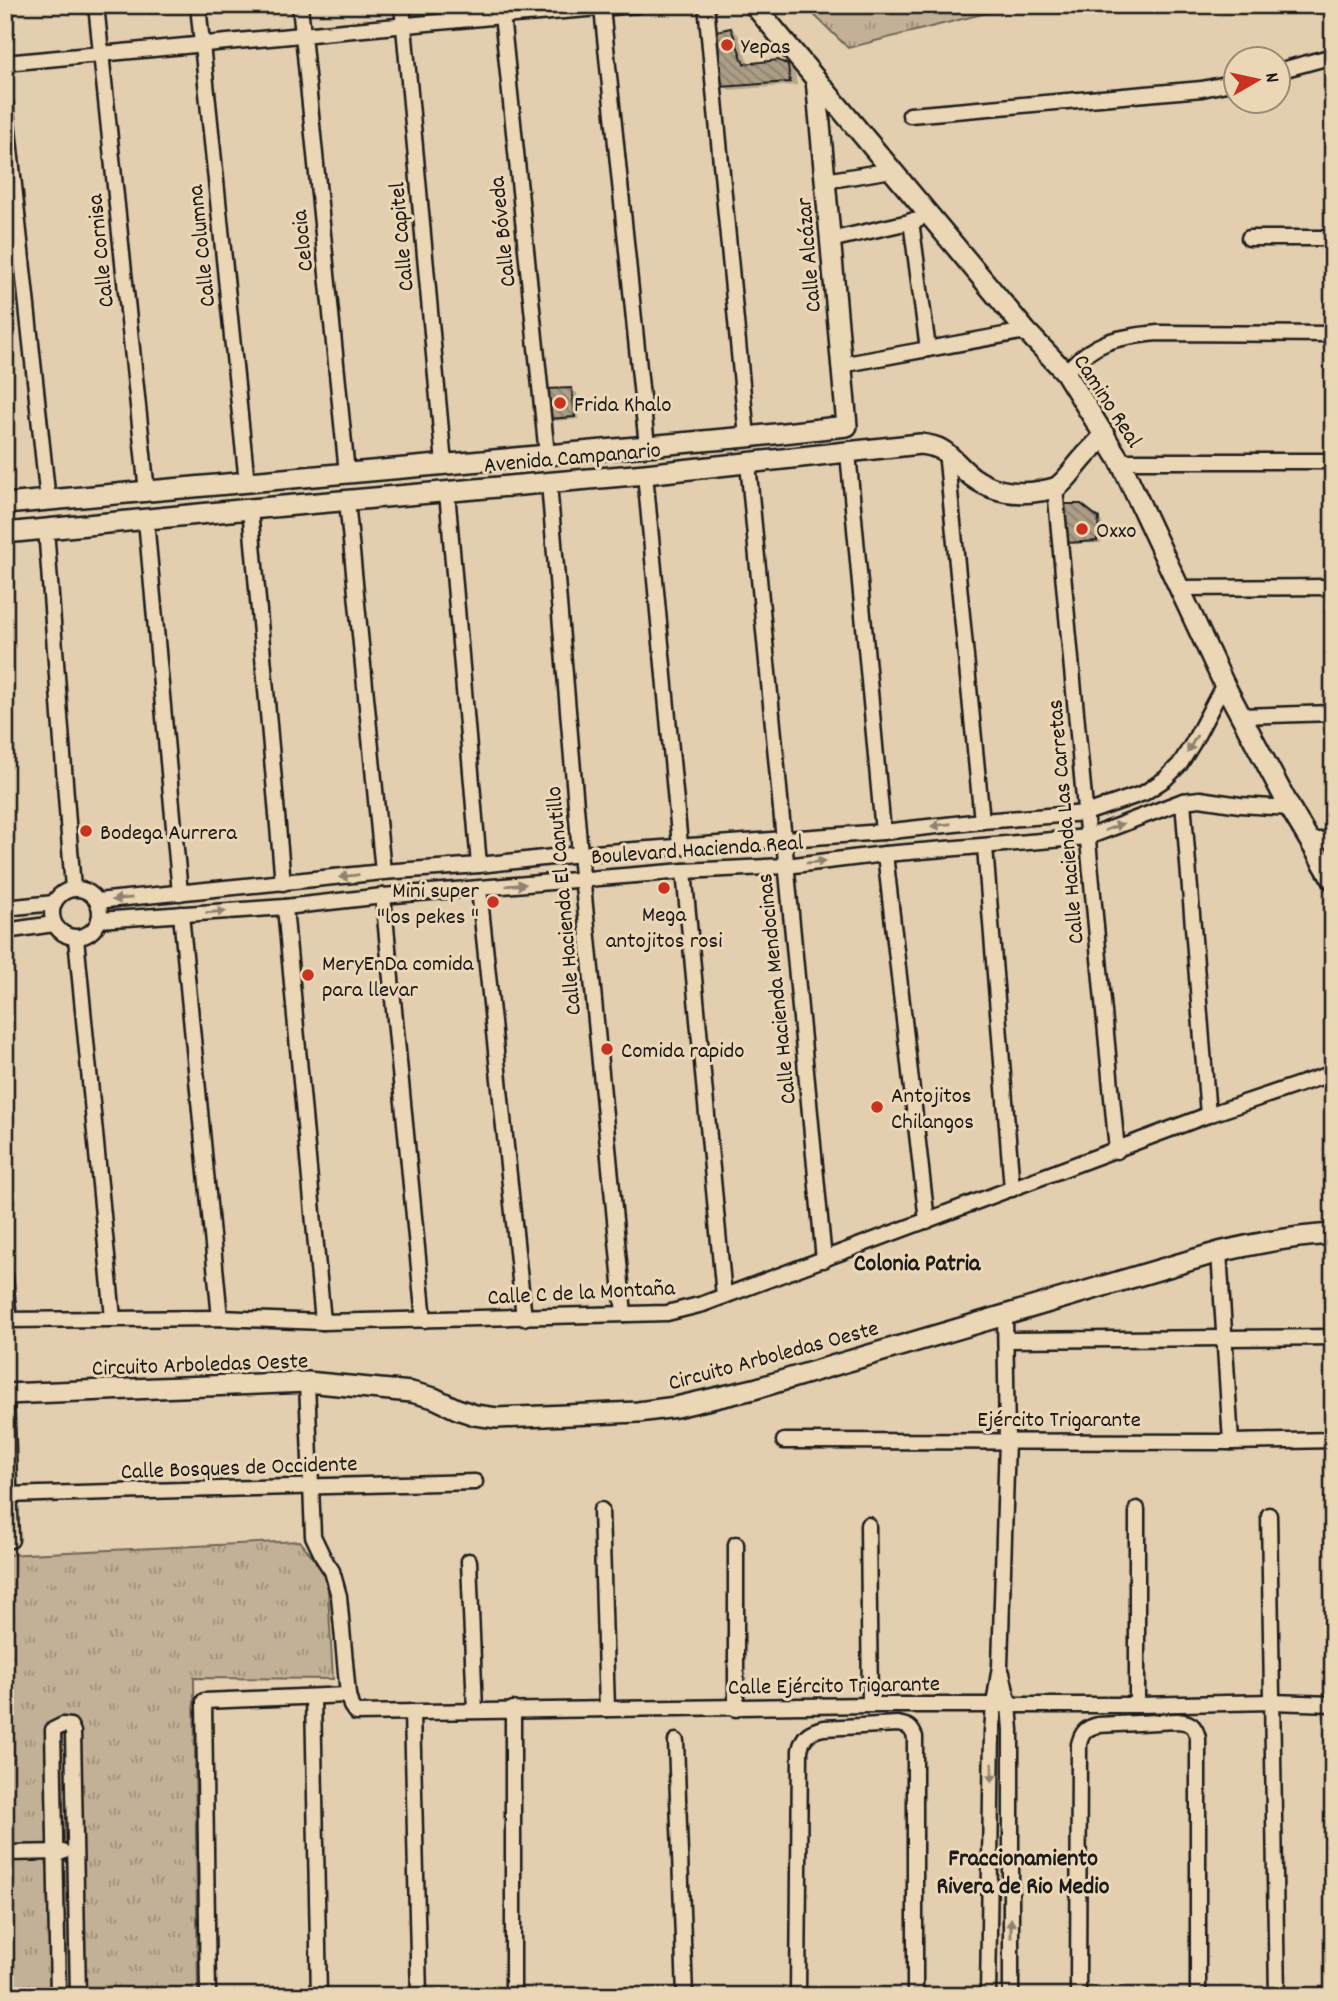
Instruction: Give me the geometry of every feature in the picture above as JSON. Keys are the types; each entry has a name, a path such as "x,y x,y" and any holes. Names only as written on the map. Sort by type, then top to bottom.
{"street":[{"name":"Calle Cornisa","path":"96,5 147,492"},
{"name":"Calle Columna","path":"198,5 247,482"},
{"name":"Celocia","path":"300,5 348,473"},
{"name":"Calle Capitel","path":"402,5 444,464"},
{"path":"5,63 404,25 501,10 637,5"},
{"path":"706,5 747,437"},
{"name":"Camino Real","path":"754,5 1026,331 1065,372 1120,461 1224,684 1308,841 1333,880"},
{"path":"602,8 648,446"},
{"name":"Calle Bóveda","path":"501,10 547,455"},
{"path":"1292,67 1333,56"},
{"name":"Calle Alcázar","path":"816,79 847,426"},
{"path":"910,115 1222,85"},
{"path":"5,102 48,501"},
{"path":"825,181 892,170"},
{"path":"830,240 931,217"},
{"path":"911,221 928,349"},
{"path":"1249,238 1333,238"},
{"path":"841,365 1026,331"},
{"path":"1065,372 1087,351 1114,339 1133,335 1333,334"},
{"name":"Avenida Campanario","path":"5,505 847,426"},
{"path":"946,451 980,483 998,491 1014,493 1055,488 1105,435"},
{"name":"Avenida Campanario","path":"5,533 645,474 920,444 933,445 946,451"},
{"path":"946,451 982,821"},
{"path":"848,453 883,832"},
{"path":"1120,461 1333,461"},
{"name":"Calle Hacienda Mendocinas","path":"748,463 824,1260"},
{"path":"645,474 680,845"},
{"name":"Calle Hacienda El Canutillo","path":"549,483 580,854 624,1314"},
{"name":"Calle Hacienda Las Carretas","path":"1055,488 1116,1151"},
{"path":"447,492 479,865"},
{"path":"347,500 383,872"},
{"path":"250,509 283,883"},
{"path":"146,520 180,893"},
{"path":"46,529 74,889"},
{"path":"1181,588 1333,587"},
{"name":"Boulevard Hacienda Real","path":"97,901 680,845 783,840 1086,813 1144,793 1165,779 1180,764 1224,684"},
{"path":"1241,716 1333,713"},
{"name":"Boulevard Hacienda Real","path":"99,920 684,871 786,866 885,854 1088,837 1183,801 1200,799 1290,808"},
{"path":"1183,801 1208,1115"},
{"path":"1308,841 1333,840"},
{"path":"985,847 1012,1189"},
{"path":"885,854 927,1221"},
{"path":"684,871 724,1296"},
{"path":"74,889 83,890 97,901 99,920 94,929 86,935 76,938 63,934 54,924 51,914 54,903 62,893 74,889"},
{"path":"479,889 524,1318"},
{"path":"383,896 424,1320"},
{"path":"5,908 54,903"},
{"path":"285,906 323,1322"},
{"path":"181,914 220,1318"},
{"path":"5,931 54,924"},
{"path":"76,938 113,1318"},
{"name":"Calle C de la Montaña","path":"7,1320 220,1318 323,1322 667,1313 703,1304 1208,1115 1333,1073"},
{"name":"Circuito Arboledas Oeste","path":"5,1394 307,1382 411,1392 434,1398 475,1415 497,1418 638,1412 676,1407 754,1389 1219,1252 1261,1242 1333,1234"},
{"path":"1219,1252 1231,1442"},
{"path":"5,1277 7,1320"},
{"path":"988,1996 994,1705 1000,1666 1007,1440 1005,1315"},
{"path":"1006,1340 1333,1337"},
{"path":"208,1996 204,1702 348,1695 340,1596 332,1571 313,1536 307,1382"},
{"path":"5,1394 7,1495 11,1540"},
{"name":"Ejército Trigarante","path":"784,1441 1333,1440"},
{"name":"Calle Bosques de Occidente","path":"7,1495 475,1482"},
{"path":"1136,1508 1137,1705"},
{"path":"601,1510 607,1709"},
{"path":"1269,1515 1277,1996"},
{"path":"868,1524 870,1705"},
{"path":"736,1544 736,1709"},
{"path":"469,1561 475,1710"},
{"path":"1000,1666 1009,1704 1011,1730 1012,1996"},
{"name":"Calle Ejército Trigarante","path":"348,1695 356,1713 870,1705 1333,1703"},
{"path":"313,1697 319,1996"},
{"path":"513,1709 513,1996"},
{"path":"412,1712 419,1996"},
{"path":"1078,1996 1079,1744 1082,1734 1089,1727 1098,1725 1177,1721 1193,1725 1198,1738 1198,1996"},
{"path":"798,1996 802,1743 813,1730 898,1724 912,1729 915,1737 915,1996"},
{"path":"58,1996 53,1730 63,1725 70,1726 73,1732 78,1996"},
{"path":"676,1741 685,1996"},
{"path":"5,1853 75,1852"}],"green space":[{"path":"804,5 1018,5 848,48"},
{"path":"300,1541 327,1575 333,1679 194,1678 198,1996 5,1996 5,1555"}],"building":[{"name":"Yepas","path":"731,28 744,64 778,60 788,65 790,82 721,87 716,31"},
{"name":"Frida Khalo","path":"572,388 575,417 549,419 545,389"},
{"name":"Oxxo","path":"1065,504 1081,504 1099,518 1097,541 1067,543"}],"place":[{"name":"Yepas","path":"727,45"},
{"name":"Frida Khalo","path":"560,403"},
{"name":"Oxxo","path":"1082,529"},
{"name":"Bodega Aurrera","path":"86,831"},
{"name":"Mega antojitos rosi","path":"664,888"},
{"name":"Mini super \"los pekes \"","path":"493,902"},
{"name":"MeryEnDa comida para llevar","path":"308,975"},
{"name":"Comida rapido","path":"607,1049"},
{"name":"Antojitos Chilangos","path":"877,1107"}],"district":[{"name":"Colonia Patria","path":"917,1262"},
{"name":"Fraccionamiento Rivera de Rio Medio","path":"1023,1871"}]}
